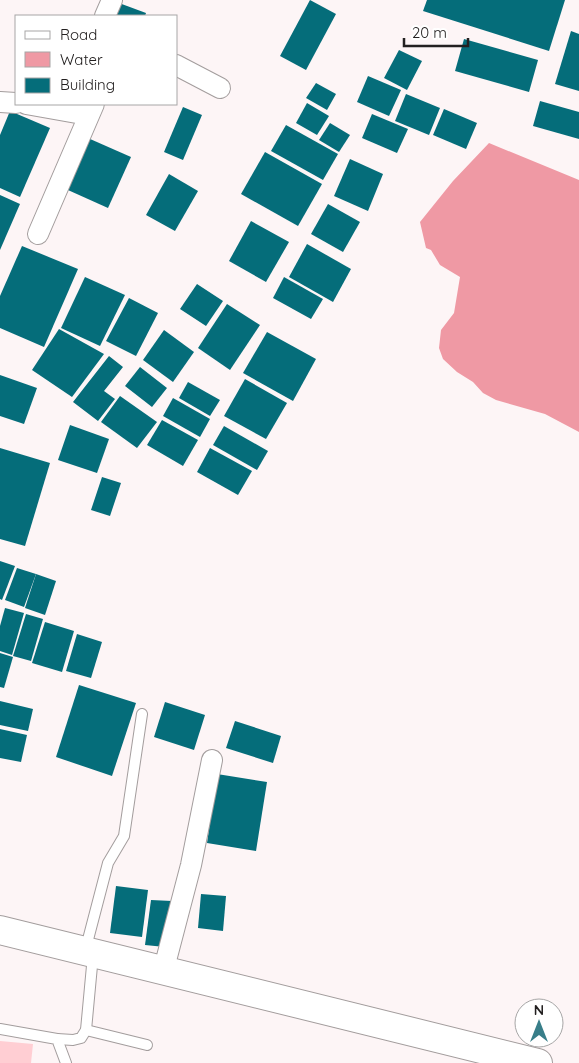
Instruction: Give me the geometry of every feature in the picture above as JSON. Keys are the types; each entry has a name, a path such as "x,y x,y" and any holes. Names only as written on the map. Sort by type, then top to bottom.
{"street":[{"path":"105,15 112,0"},
{"path":"178,65 220,88"},
{"path":"0,102 15,103"},
{"path":"37,105 91,110 38,234"},
{"path":"163,972 191,865 212,760"},
{"path":"0,930 163,972 538,1063"}],"lane":[{"path":"0,1029 73,1040 81,1038 86,1030 89,953 108,863 124,836 142,714"},
{"path":"86,1030 147,1045"},
{"path":"57,1039 66,1063"}],"shaded area":[{"path":"0,1041 33,1044 31,1063 0,1063"}],"water":[{"path":"489,143 579,180 579,432 545,414 496,400 483,393 473,382 457,372 443,359 439,348 441,330 454,313 460,277 440,265 431,250 426,248 420,222 453,181"}],"building":[{"path":"310,0 336,14 306,70 280,56"},
{"path":"427,0 565,0 549,51 423,11"},
{"path":"119,3 146,13 145,15 115,15"},
{"path":"571,31 579,34 579,91 555,84"},
{"path":"464,39 538,60 529,92 455,71"},
{"path":"399,50 422,61 407,90 384,78"},
{"path":"368,76 401,90 389,116 357,102"},
{"path":"316,83 336,94 327,110 306,98"},
{"path":"406,94 440,108 429,135 395,121"},
{"path":"540,101 579,112 579,139 533,126"},
{"path":"307,103 329,116 317,135 296,123"},
{"path":"183,107 202,115 183,160 164,152"},
{"path":"444,109 477,123 466,149 433,135"},
{"path":"10,111 50,128 20,197 0,188 0,135"},
{"path":"372,114 408,129 397,153 362,138"},
{"path":"330,123 350,135 339,152 319,140"},
{"path":"286,125 338,154 323,180 271,151"},
{"path":"81,135 131,157 108,208 59,186"},
{"path":"265,152 322,184 298,226 241,194"},
{"path":"350,159 383,174 368,211 334,196"},
{"path":"169,174 198,191 175,231 146,215"},
{"path":"0,195 20,204 0,250"},
{"path":"328,204 360,222 343,252 311,234"},
{"path":"251,221 289,242 266,282 229,261"},
{"path":"307,244 351,269 333,302 289,277"},
{"path":"22,246 78,269 44,347 0,328 0,296"},
{"path":"85,277 125,295 100,346 61,328"},
{"path":"284,277 323,299 311,319 273,298"},
{"path":"197,284 223,301 206,326 180,309"},
{"path":"129,298 158,313 136,356 106,341"},
{"path":"227,304 260,325 230,370 198,348"},
{"path":"59,329 104,354 72,397 32,370"},
{"path":"164,330 194,352 173,382 143,360"},
{"path":"267,332 316,359 293,401 243,373"},
{"path":"109,356 123,367 104,391 115,399 98,421 73,402"},
{"path":"140,367 167,388 152,407 125,386"},
{"path":"0,375 37,388 24,424 0,416"},
{"path":"245,379 287,403 266,439 224,416"},
{"path":"188,382 220,400 210,416 179,398"},
{"path":"120,396 157,422 137,448 101,422"},
{"path":"173,398 210,419 200,437 163,416"},
{"path":"162,420 198,440 183,466 147,445"},
{"path":"70,425 109,439 97,473 58,460"},
{"path":"224,426 268,451 257,470 213,445"},
{"path":"0,448 50,463 25,546 0,539"},
{"path":"210,448 252,471 238,495 197,472"},
{"path":"102,477 121,483 110,516 91,510"},
{"path":"0,561 15,566 2,600 0,599"},
{"path":"17,568 36,574 24,607 5,600"},
{"path":"36,574 56,581 45,615 25,608"},
{"path":"5,608 24,613 12,655 0,651 0,626"},
{"path":"26,614 43,619 31,661 13,656"},
{"path":"45,622 74,631 62,672 32,663"},
{"path":"77,634 102,642 91,678 66,671"},
{"path":"0,653 13,657 4,688 0,687"},
{"path":"79,685 136,703 112,776 56,757"},
{"path":"0,701 33,709 28,731 0,725"},
{"path":"165,702 205,715 194,750 154,737"},
{"path":"235,721 281,736 273,763 226,748"},
{"path":"0,729 27,735 21,762 0,758"},
{"path":"217,774 267,782 256,851 207,843"},
{"path":"116,886 148,890 142,937 110,933"},
{"path":"201,894 226,896 223,931 198,928"},
{"path":"151,900 172,901 165,947 145,945"}]}
